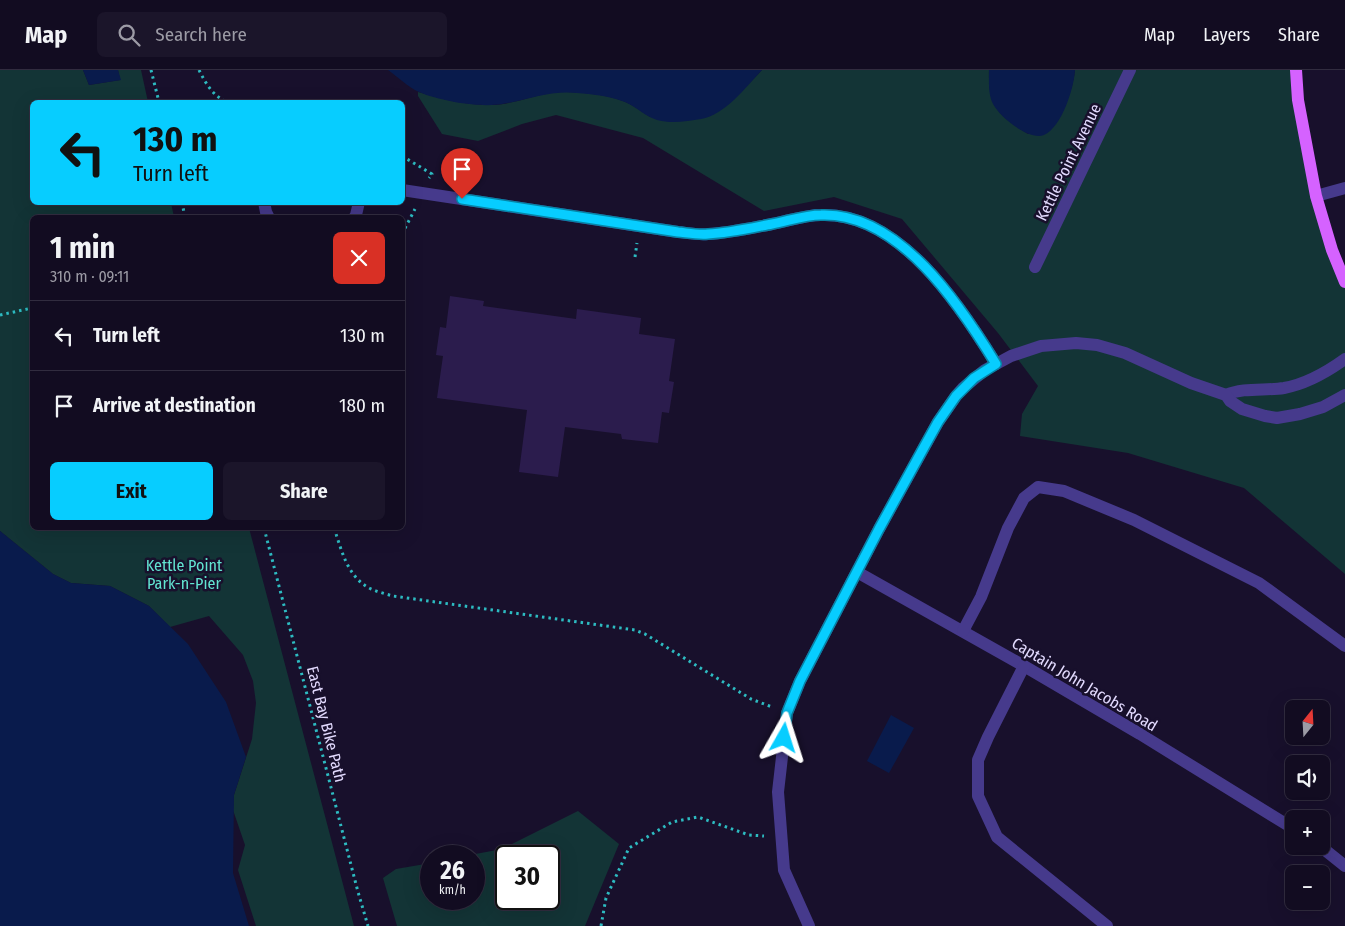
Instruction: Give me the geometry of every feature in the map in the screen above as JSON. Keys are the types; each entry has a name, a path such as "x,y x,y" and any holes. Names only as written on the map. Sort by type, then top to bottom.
{"main road":[{"path":"1296,70 1298,100 1316,196 1332,250 1345,282"}],"street":[{"name":"Kettle Point Avenue","path":"1035,267 1130,70"},
{"path":"1316,196 1345,188"},
{"path":"405,190 678,232 707,234 745,229 819,214 852,218 886,234 900,244 926,269 960,308 996,364"},
{"path":"809,926 784,870 778,792 787,713 800,681 919,455 947,409 964,388 974,378 1011,356 1040,346 1076,343 1097,345 1125,353 1191,383 1226,395 1243,390 1286,388 1323,374 1345,360"},
{"path":"1226,395 1230,401 1249,412 1277,418 1314,411 1345,396"},
{"path":"963,631 981,597 1008,528 1024,498 1038,487 1064,491 1134,520 1259,583 1345,646"},
{"name":"Captain John Jacobs Road","path":"857,572 1140,734 1285,823"},
{"path":"1024,666 978,760 978,796 998,838 1107,926"},
{"path":"1330,854 1345,866"}],"path":[{"path":"151,70 158,100"},
{"path":"199,70 206,84 222,100"},
{"path":"635,257 638,243"},
{"path":"0,315 30,308"},
{"name":"East Bay Bike Path","path":"265,530 368,926"},
{"path":"335,530 353,575 362,584 373,590 403,597 635,630 645,634 750,699 787,713"},
{"path":"601,926 606,898 629,848 672,822 698,817 749,835 781,838"}],"green space":[{"name":"Kettle Point Park-n-Pier","path":"0,70 83,70 89,85 120,80 118,70 141,70 148,100 30,100 30,205 171,205 174,215 30,215 30,530 250,530 354,926 256,926 238,870 245,845 233,810 234,795 252,739 256,703 253,681 243,655 209,616 170,627 149,606 110,586 71,583 53,574 0,531"},
{"path":"762,70 989,70 990,93 997,109 1009,121 1028,134 1056,123 1070,91 1075,70 1295,70 1299,108 1345,283 1345,574 1244,488 1128,453 1020,436 1022,414 1038,386 998,333 902,219 834,197 764,211 643,138 556,115 522,124 478,141 442,134 418,96 418,92 454,101 490,105 506,104 551,93 587,93 623,101 650,117 737,96"},
{"path":"578,811 619,844 585,926 397,926 383,878 396,869 420,865 420,910 485,910 485,852 495,850 495,910 560,910 560,845 510,845"}],"water":[{"path":"83,70 118,70 121,80 89,85"},
{"path":"388,70 762,70 742,92 718,112 701,119 674,122 654,119 617,99 583,93 558,93 493,105 449,101 419,92"},
{"path":"989,70 1075,70 1066,106 1050,131 1044,135 1031,135 1016,127 1002,115 991,100"},
{"path":"0,531 53,574 71,583 110,586 149,606 188,644 226,702 246,757 234,795 233,873 249,926 0,926"},
{"path":"891,715 914,728 889,773 867,761"}],"building":[{"path":"450,296 484,301 483,306 576,319 577,309 641,318 639,334 675,339 669,381 674,382 669,413 662,412 658,443 622,439 621,434 565,427 558,477 519,472 527,410 437,398 443,356 436,355 440,327 446,328"}],"route":[{"path":"462,199 678,232 707,234 773,224 819,214 852,218 886,234 900,244 931,274 960,308 996,364 974,378 956,396 938,422 879,529 800,681 787,713 784,738"}]}
